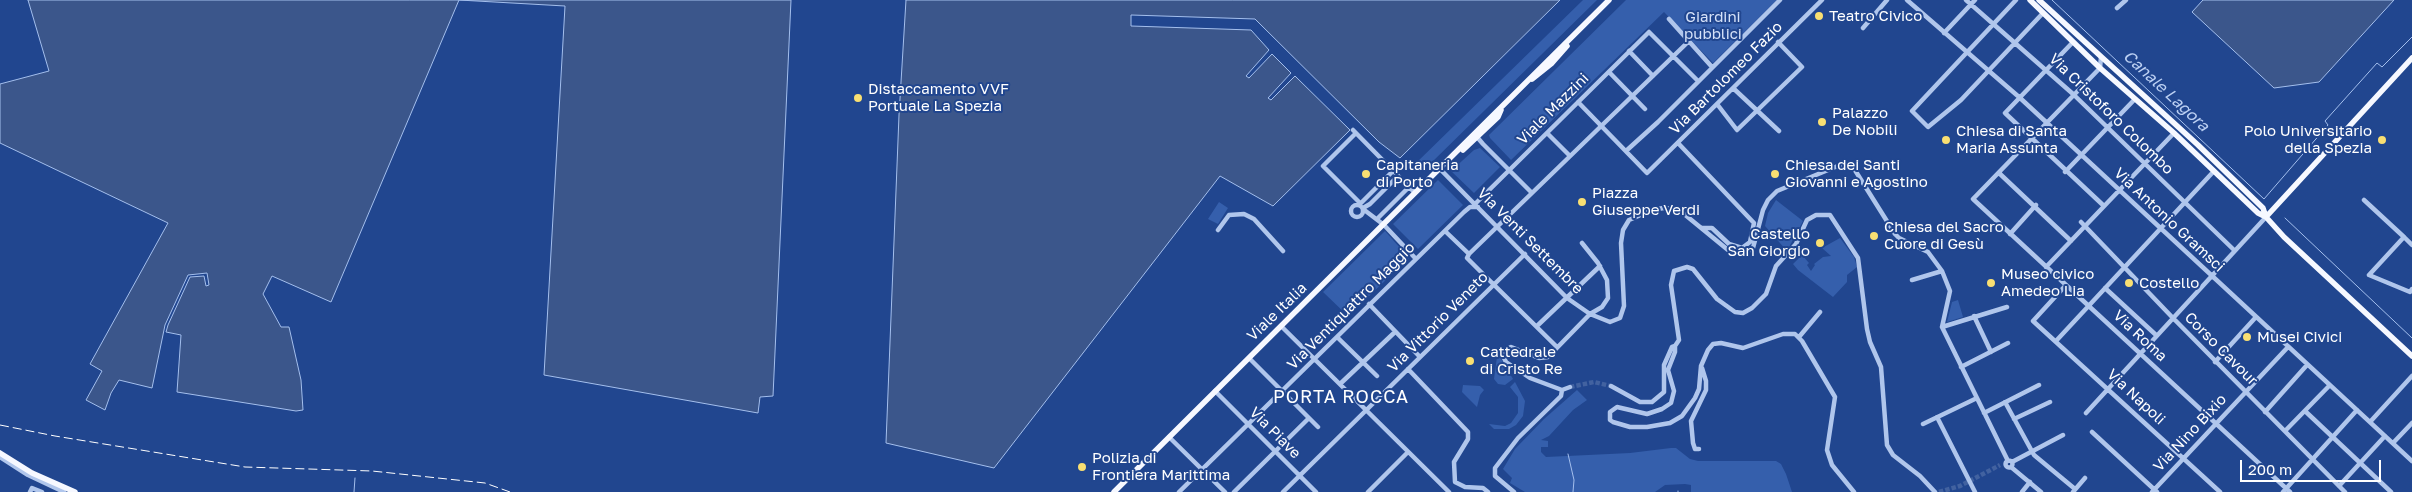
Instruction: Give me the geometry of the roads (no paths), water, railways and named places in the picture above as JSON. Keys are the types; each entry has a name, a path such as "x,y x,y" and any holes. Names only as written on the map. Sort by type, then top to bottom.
{"main road":[{"name":"Viale Italia","path":"1114,492 1609,0"},
{"path":"2030,0 2100,68 2174,133 2258,213 2266,216"},
{"path":"2039,0 2257,202 2284,237 2412,356"},
{"path":"2266,216 2412,58"},
{"name":"Viale Italia","path":"1458,151 1466,149 1498,117 1502,107"},
{"path":"0,453 32,473 75,492"}],"street":[{"path":"1578,102 1626,151 1779,0"},
{"name":"Via Bartolomeo Fazio","path":"1626,151 1648,173 1822,0"},
{"path":"1863,28 1887,0"},
{"name":"Via Antonio Gramsci","path":"1907,0 2020,97 2412,461"},
{"name":"Via Cristoforo Colombo","path":"1966,0 1973,2 1994,24 2073,94 2234,250"},
{"path":"2016,0 1912,111 1928,128 1948,112 2043,13"},
{"path":"2117,8 2126,0"},
{"path":"1944,33 1973,2"},
{"path":"1669,19 1712,67"},
{"name":"Viale Mazzini","path":"1477,206 1509,170 1649,32 1674,55"},
{"path":"1468,256 1689,41"},
{"path":"1717,104 1737,130 1802,67 1778,42"},
{"path":"2073,42 2005,113 2104,206"},
{"path":"1629,51 1653,76"},
{"path":"1674,55 1698,81"},
{"path":"2071,241 1999,172 2100,68 2101,57"},
{"path":"1609,72 1645,109"},
{"path":"1733,88 1780,131"},
{"path":"2066,172 2134,98"},
{"path":"1480,128 1477,137 1532,193"},
{"path":"1415,193 1355,131 1322,166 1361,206 1384,225 1416,259"},
{"path":"1547,133 1570,156"},
{"path":"2046,267 2071,241 2083,224 2104,206 2174,133"},
{"path":"1678,143 1754,223 1750,242 1742,248 1729,244 1712,228 1702,228"},
{"name":"Via Venti Settembre","path":"1440,169 1567,298 1590,314 1610,322 1622,315 1624,306 1621,243 1625,225 1629,220 1644,213 1670,208 1685,213 1728,250 1746,253 1753,248 1768,200 1777,191 1845,163 1853,166 1895,234 1899,238 1928,252 1942,271 1950,290 1942,328"},
{"path":"1361,206 1393,171"},
{"path":"2056,342 2214,171"},
{"name":"Via Roma","path":"1999,172 1973,199 2216,423 2286,491"},
{"path":"1361,206 1370,204 1398,176"},
{"path":"1377,219 1409,187"},
{"path":"2364,200 2412,245"},
{"name":"Via Ventiquattro Maggio","path":"1179,492 1470,207 1477,206"},
{"path":"2010,234 2035,206"},
{"path":"1218,230 1229,215 1244,214 1263,228 1283,251"},
{"path":"1611,386 1640,402 1652,402 1664,392 1664,365 1672,347 1679,340 1671,285 1674,271 1680,268 1691,268 1717,299 1735,312 1743,313 1752,308 1766,294 1776,266 1796,244 1807,220 1816,215 1830,216 1858,258 1867,329 1870,342 1882,367 1888,445 1893,455 1920,476 1935,492"},
{"path":"2086,413 2266,216"},
{"path":"1250,217 1252,223"},
{"name":"Corso Cavour","path":"2083,224 2215,362 2346,492"},
{"path":"1259,233 1263,228"},
{"path":"1445,231 1494,284 1557,347"},
{"path":"2404,238 2369,275 2410,292 2412,289"},
{"path":"1570,387 1562,390 1541,384 1506,362 1503,356 1505,350 1511,348 1542,358 1548,357 1590,314 1602,307 1608,298 1607,280 1600,266 1582,243"},
{"name":"Via Vittorio Veneto","path":"1283,492 1525,254"},
{"path":"1536,326 1600,266"},
{"path":"1912,280 1942,271"},
{"name":"Via Napoli","path":"2066,285 2033,321 2220,492"},
{"path":"2105,288 2156,335"},
{"path":"1369,304 1420,357"},
{"path":"2007,307 1974,316 1942,328 2008,464 2041,492"},
{"path":"1799,337 1820,312"},
{"path":"1974,316 1991,352"},
{"path":"2215,362 2256,317"},
{"path":"1281,326 1448,492"},
{"path":"1340,384 1395,332"},
{"path":"1675,346 1668,370 1674,391 1672,403 1662,410 1647,414 1617,407 1610,412 1610,420 1630,427 1647,428 1670,423 1682,416 1697,394 1701,366 1708,350 1713,344 1721,343 1743,348 1783,334 1795,334 1799,337 1835,397 1827,450 1832,465 1854,492"},
{"path":"1337,337 1377,376"},
{"path":"1961,367 2008,343"},
{"name":"Via Nino Bixio","path":"2155,491 2183,458 2288,347"},
{"path":"1249,358 1318,428"},
{"path":"2266,412 2307,365"},
{"path":"1699,449 1695,449 1692,443 1691,421 1706,390 1706,381 1701,366"},
{"path":"1408,369 1468,432 1468,439 1454,462 1456,482 1465,487 1483,488 1488,492"},
{"path":"2370,422 2412,376"},
{"path":"1984,413 2039,385"},
{"path":"2285,431 2330,385"},
{"path":"1514,492 1495,476 1495,468 1518,438 1561,396 1562,390"},
{"name":"Via Piave","path":"1215,391 1316,492"},
{"path":"1923,424 1976,398"},
{"path":"2005,402 2032,452 2074,491 2084,478"},
{"path":"2014,419 2050,402"},
{"path":"2286,491 2357,410"},
{"path":"2305,411 2391,492"},
{"path":"1937,417 1975,492"},
{"path":"1234,492 1309,418"},
{"path":"2393,443 2412,423"},
{"path":"2092,432 2155,491"},
{"path":"2008,464 2063,434"},
{"path":"2340,486 2385,436"},
{"path":"1169,437 1225,492"},
{"path":"1368,492 1407,453"},
{"path":"0,457 28,475 64,492"},
{"path":"2022,492 2030,482"},
{"path":"30,492 32,488 42,492"}],"waterway":[{"name":"Canale Lagora","path":"2052,0 2264,199 2328,125 2325,121 2377,63 2382,67 2412,37"},
{"name":"Canale Lagora","path":"2285,218 2412,338"},
{"path":"1568,454 1574,480 1573,492"},
{"path":"354,492 355,478"}],"tunnel":[{"path":"1570,387 1594,382 1611,386"},
{"path":"1939,492 1960,486 2000,465"}],"railway":[{"path":"0,425 55,436 245,467 372,471 485,483 510,492"}],"place":[{"name":"Teatro Civico","path":"1819,16"},
{"name":"Distaccamento VVF Portuale La Spezia","path":"858,98"},
{"name":"Palazzo De Nobili","path":"1822,122"},
{"name":"Chiesa di Santa Maria Assunta","path":"1946,140"},
{"name":"Polo Universitario della Spezia","path":"2382,140"},
{"name":"Capitaneria di Porto","path":"1366,174"},
{"name":"Chiesa dei Santi Giovanni e Agostino","path":"1775,174"},
{"name":"Piazza Giuseppe Verdi","path":"1582,202"},
{"name":"Chiesa del Sacro Cuore di Gesù","path":"1874,236"},
{"name":"Castello San Giorgio","path":"1820,243"},
{"name":"Museo civico Amedeo Lia","path":"1991,283"},
{"name":"Costello","path":"2129,283"},
{"name":"Musei Civici","path":"2247,337"},
{"name":"Cattedrale di Cristo Re","path":"1470,361"},
{"name":"Polizia di Frontiera Marittima","path":"1082,467"}],"district":[{"name":"PORTA ROCCA","path":"1341,397"}],"park label":[{"name":"Giardini pubblici","path":"1713,26"}]}
